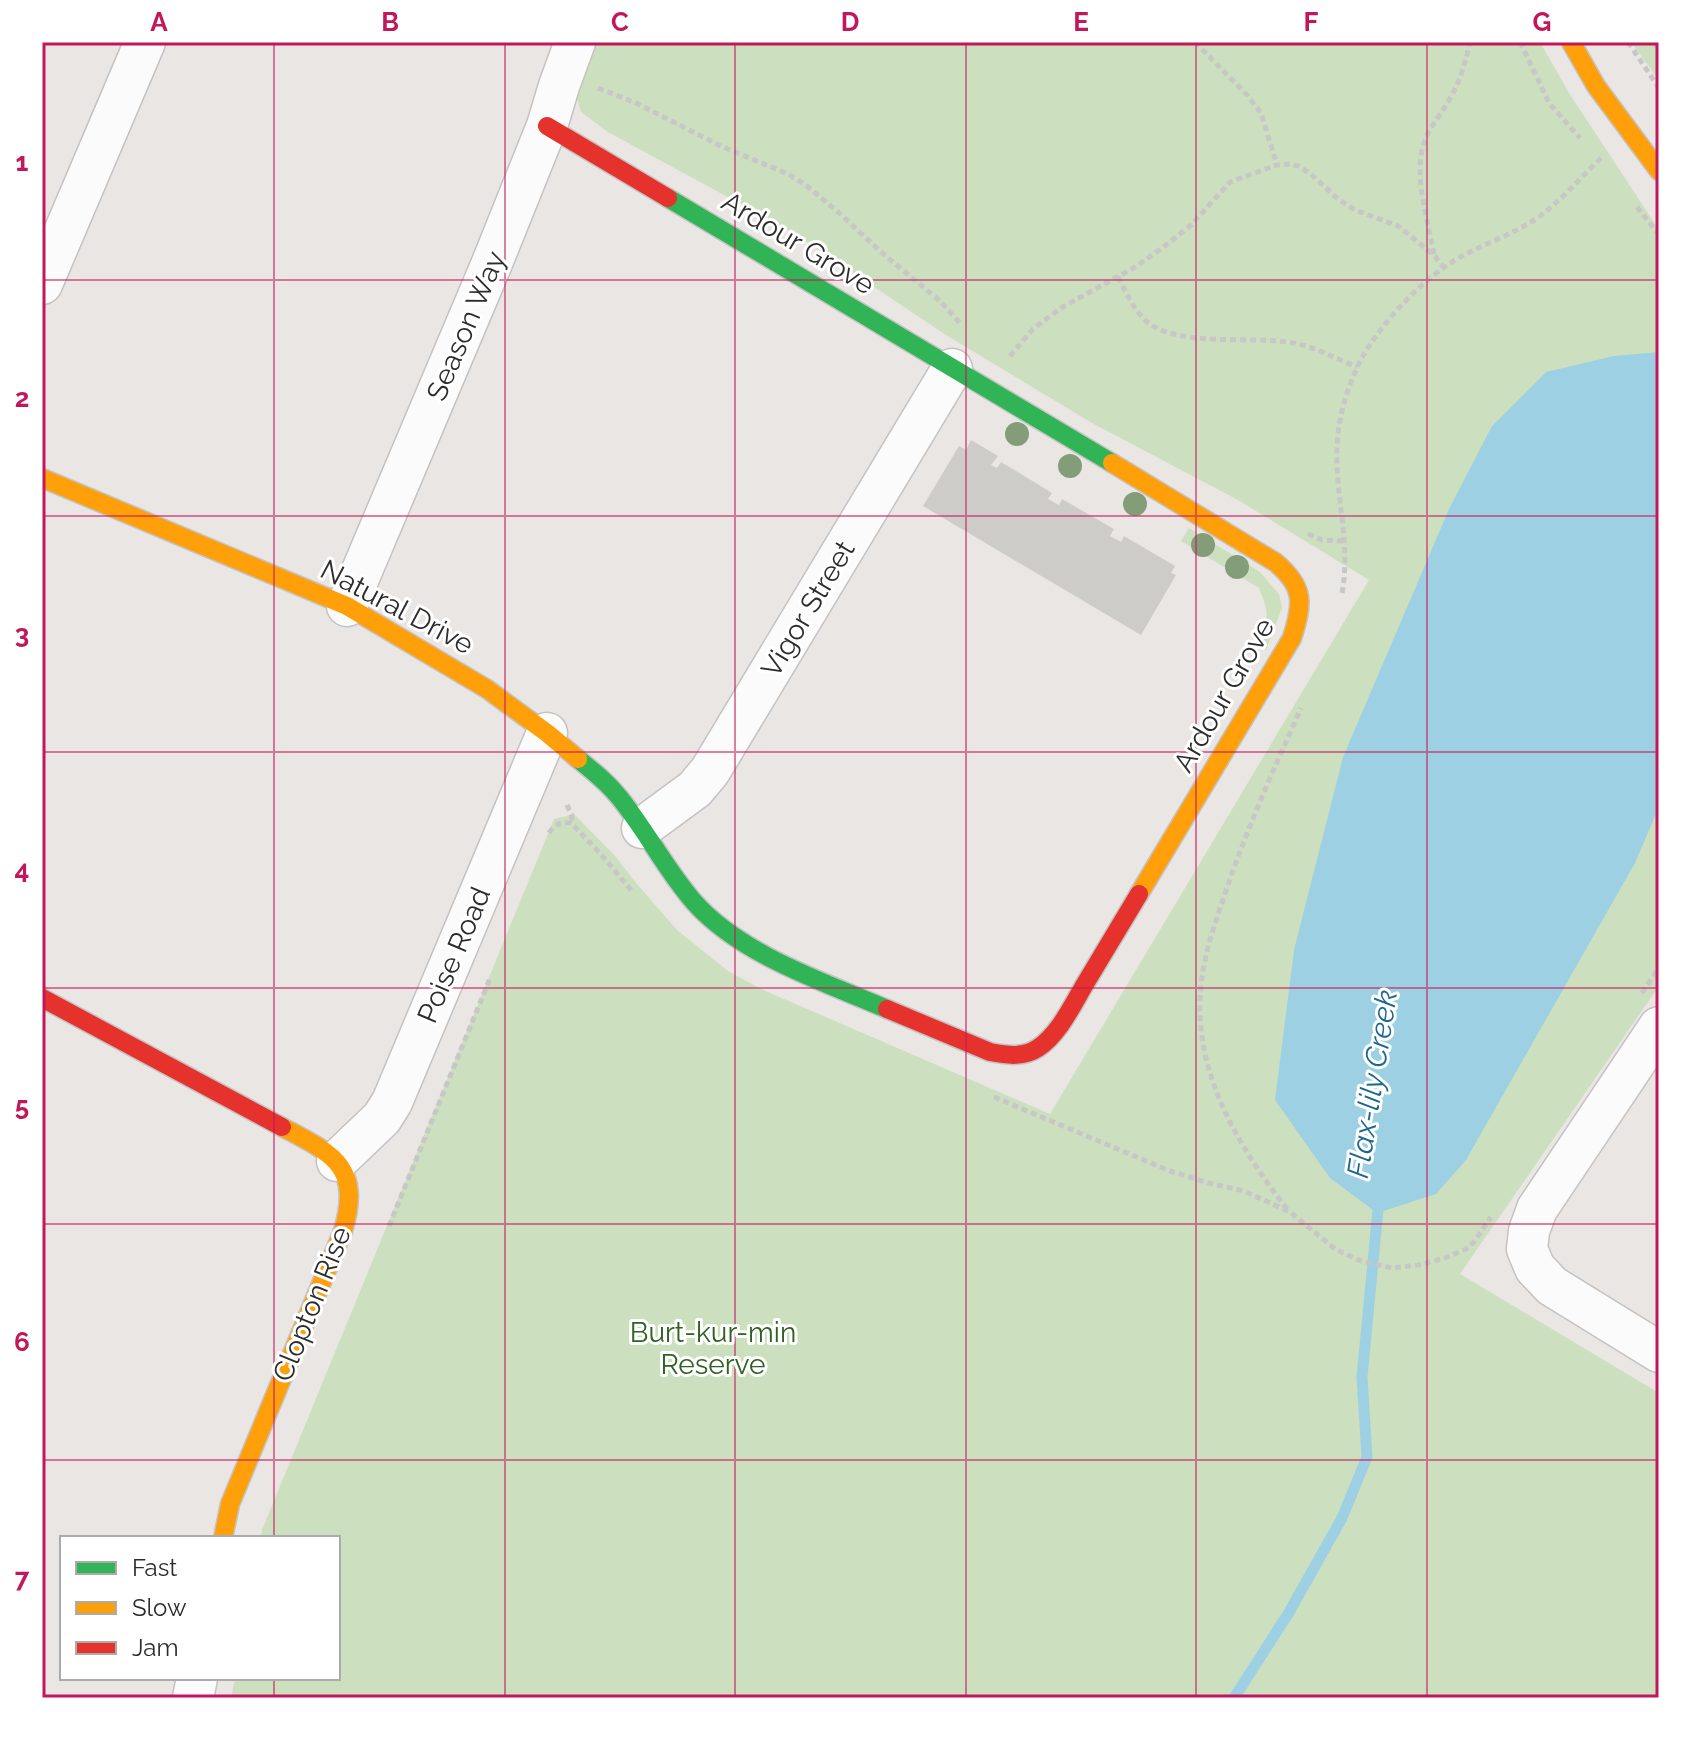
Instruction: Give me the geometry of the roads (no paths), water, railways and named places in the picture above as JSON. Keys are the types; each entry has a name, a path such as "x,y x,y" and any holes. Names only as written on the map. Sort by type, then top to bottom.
{"street":[{"name":"Season Way","path":"347,606 492,263 547,126 575,42"},
{"path":"1571,42 1596,86 1659,171"},
{"path":"42,284 135,46"},
{"name":"Ardour Grove","path":"547,126 1281,565 1299,586 1302,600 1292,638 1053,1035 1033,1052 1019,1056 990,1052 792,969 753,949 695,903 642,828"},
{"name":"Vigor Street","path":"642,828 695,789 710,771 952,369"},
{"name":"Natural Drive","path":"42,478 347,606 487,689 547,733 599,776 642,828"},
{"name":"Poise Road","path":"337,1161 382,1118 392,1102 547,733"},
{"path":"42,998 321,1148 337,1161"},
{"path":"1659,1027 1537,1209 1529,1231 1527,1249 1535,1268 1552,1286 1659,1352"},
{"name":"Clopton Rise","path":"223,1536 230,1504 350,1210 348,1178 337,1161"}],"water":[{"path":"1659,352 1659,807 1635,863 1466,1160 1436,1194 1377,1213 1330,1178 1275,1100 1294,950 1343,757 1449,509 1492,426 1546,372 1614,356"}],"waterway":[{"name":"Flax-lily Creek","path":"1234,1698 1288,1614 1342,1518 1367,1457 1362,1377 1379,1199"}],"park label":[{"name":"Burt-kur-min Reserve","path":"713,1348"}]}
